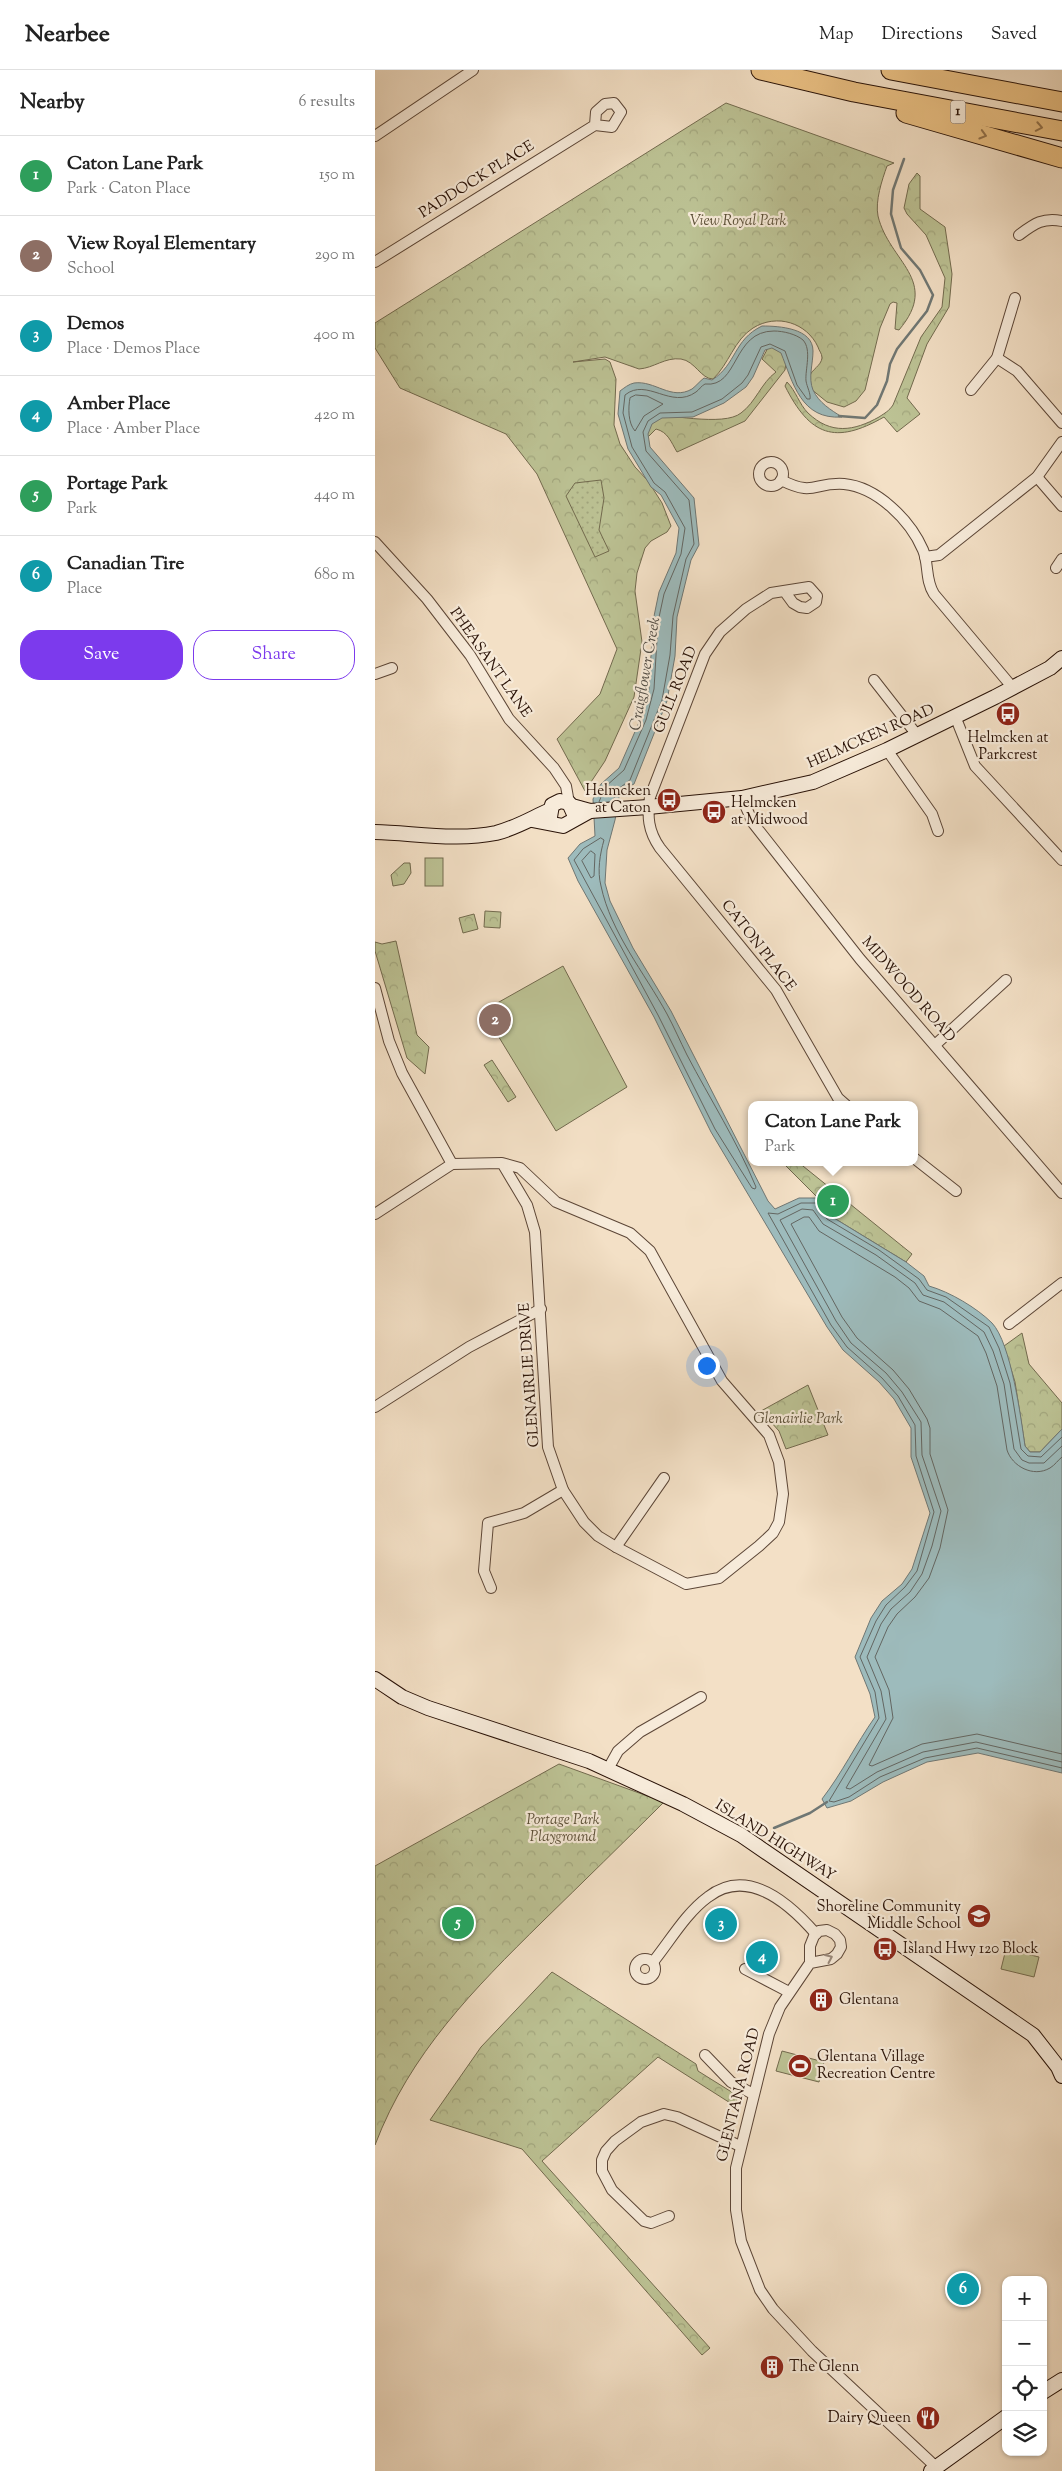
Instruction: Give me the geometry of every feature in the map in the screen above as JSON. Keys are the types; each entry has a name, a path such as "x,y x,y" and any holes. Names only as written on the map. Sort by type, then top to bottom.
{"highway":[{"name":"1","path":"761,70 854,92 1062,131"},
{"name":"1","path":"891,70 1062,102"},
{"path":"962,84 1062,94"},
{"path":"854,92 905,112 1062,158"}],"main road":[{"name":"HELMCKEN ROAD","path":"562,805 591,811 649,808 742,798 813,782 887,750 1013,688 1050,668 1062,658"},
{"path":"375,832 477,835 496,833 532,820 562,805"},
{"path":"562,805 574,816 571,821"},
{"path":"554,823 551,820 562,805"},
{"name":"HELMCKEN ROAD","path":"554,823 563,826 591,811"},
{"path":"532,820 554,823"},
{"name":"ISLAND HIGHWAY","path":"375,1679 402,1697 428,1708 515,1735 608,1769 741,1835 1033,2035 1059,2067 1062,2076"},
{"path":"1047,2389 1062,2380"},
{"path":"934,2469 1002,2420"}],"street":[{"path":"375,136 473,70"},
{"name":"PADDOCK PLACE","path":"375,262 595,125"},
{"path":"1019,234 1035,222 1043,220 1062,221"},
{"path":"971,390 997,358 1015,298"},
{"path":"997,358 1017,371 1062,423"},
{"path":"925,557 939,555 1037,477 1062,442"},
{"path":"1037,477 1062,506"},
{"path":"781,480 805,490 833,484 851,485 878,496 889,504 915,536 925,557 929,585 934,594 1013,688"},
{"name":"PHEASANT LANE","path":"375,542 427,600 470,656 509,719 561,778 566,786 562,805"},
{"path":"1056,568 1062,559"},
{"name":"GULL ROAD","path":"649,808 650,797 705,654 720,632 746,609 771,594 785,592"},
{"path":"375,674 392,668"},
{"path":"875,680 917,735"},
{"path":"955,716 975,766 1062,860"},
{"path":"887,750 932,814 938,831"},
{"name":"MIDWOOD ROAD","path":"742,798 753,823 860,958 1062,1193"},
{"name":"CATON PLACE","path":"649,808 648,820 652,836 776,990 841,1101"},
{"path":"935,1045 1006,980"},
{"path":"375,988 389,1041 402,1073 451,1164"},
{"path":"918,1161 956,1191"},
{"path":"375,1214 451,1164 502,1163"},
{"name":"GLENAIRLIE DRIVE","path":"502,1163 520,1168 556,1202 630,1233 650,1251 722,1381 769,1436 779,1462 783,1494 779,1522 773,1533 719,1578 687,1584 616,1547 598,1536 584,1522 563,1490 548,1448 541,1308 533,1219 518,1188 502,1163"},
{"path":"1009,1324 1062,1283"},
{"path":"375,1407 469,1347 541,1308"},
{"path":"616,1547 664,1478"},
{"path":"491,1588 485,1570 488,1523 524,1513 563,1490"},
{"path":"608,1769 617,1751 640,1732 701,1697"},
{"path":"653,1962 707,1897 719,1890 737,1886 754,1887 772,1894 801,1917 816,1934 819,1931 827,1930 835,1934 840,1940 841,1948 831,1959 810,1963"},
{"name":"GLENTANA ROAD","path":"816,1934 810,1946 810,1963 789,1992 773,2021 740,2146 734,2189 736,2210 748,2262 763,2294 773,2309 805,2345 934,2469"},
{"path":"745,1969 789,1992"},
{"path":"705,2055 731,2082 753,2094"},
{"path":"669,2216 651,2223 644,2221 611,2190 602,2171 602,2160 605,2151 615,2141 641,2122 664,2114 677,2117 740,2146"}],"green space":[{"name":"View Royal Park","path":"726,103 894,163 887,166 878,197 877,210 884,232 914,284 915,298 911,313 899,330 895,329 897,303 893,302 890,304 880,328 865,390 856,401 844,407 827,402 811,389 809,377 821,361 821,353 807,332 799,326 781,321 762,324 746,333 713,379 705,376 686,360 681,359 670,360 639,369 605,357 573,362 605,359 610,362 616,379 614,425 620,444 662,503 671,526 667,532 651,541 645,548 637,573 635,591 642,642 634,697 605,761 585,791 557,739 600,694 617,649 537,474 506,434 400,388 375,348 375,323"},
{"path":"917,173 920,176 920,209 945,227 952,274 949,307 927,344 907,398 920,414 897,432 884,417 867,426 851,431 838,433 825,431 814,425 804,416 785,386 787,382 808,413 825,425 834,428 852,428 870,422 885,413 893,405 921,337 942,307 945,278 926,235 904,208 909,184"},
{"path":"769,346 787,355 785,370 745,421 677,452 669,438 660,430 656,429 648,437 642,413 694,419 722,419 741,413 776,372 762,359"},
{"path":"601,480 604,498 599,530 609,551 595,557 566,496 575,483"},
{"path":"425,858 443,858 443,886 425,886"},
{"path":"404,863 410,863 411,873 404,884 393,886 391,875"},
{"path":"485,911 501,912 500,928 484,927"},
{"path":"474,914 478,929 463,933 459,918"},
{"path":"396,941 417,1035 429,1047 425,1074 407,1058 375,951 375,942 382,944"},
{"path":"563,966 627,1087 556,1131 483,1011"},
{"path":"492,1060 516,1097 508,1102 484,1065"},
{"path":"786,1166 803,1166 912,1254 906,1262 829,1215 818,1198"},
{"path":"1022,1333 1029,1364 1062,1403 1062,1429 1040,1452 1030,1452 1025,1446 1015,1382 1004,1346"},
{"name":"Glenairlie Park","path":"808,1385 828,1435 786,1449 779,1431 761,1411"},
{"name":"Portage Park Playground","path":"559,1764 664,1802 492,1972 446,2024 406,2081 389,2112 375,2145 375,1866"},
{"path":"1006,1949 1039,1957 1034,1977 1001,1969"},
{"path":"552,1972 696,2064 698,2071 738,2096 735,2106 658,2057 542,2161 710,2348 702,2355 522,2149 430,2120 481,2047"},
{"name":"Glentana Village Recreation Centre","path":"782,2051 824,2062 819,2082 776,2071"}],"water":[{"path":"762,326 777,327 794,330 807,337 812,343 813,351 811,376 813,390 822,402 842,417 828,416 808,406 795,387 781,353 772,348 765,350 753,377 746,387 724,403 693,417 662,418 652,424 648,434 650,447 694,498 699,545 691,560 677,617 675,656 667,701 634,784 624,789 619,797 607,850 605,883 610,901 633,948 671,1011 748,1162 748,1166 750,1166 768,1201 775,1209 799,1198 818,1198 829,1215 906,1262 924,1276 929,1286 954,1296 979,1312 992,1323 1005,1347 1014,1382 1025,1446 1030,1452 1040,1452 1062,1429 1062,1773 978,1753 927,1762 883,1782 851,1801 827,1808 822,1799 875,1717 870,1694 855,1657 871,1618 882,1601 902,1584 912,1569 930,1513 911,1457 911,1428 894,1399 879,1382 843,1350 827,1327 711,1132 654,1017 578,881 568,858 580,844 595,836 593,799 601,784 619,768 641,718 649,689 653,621 659,592 676,553 679,528 661,495 651,487 628,449 618,414 620,391 634,383 649,384 677,393 692,389 704,378 712,380 720,374 745,338"}],"waterway":[{"name":"Craigflower Creek","path":"839,416 865,418 877,405 887,381 890,364 897,349 927,311 933,295 920,270 901,248 891,214 893,190 904,159"},
{"path":"774,1828 810,1813 827,1802"}],"place":[{"name":"Helmcken at Parkcrest","path":"1008,714"},
{"name":"Helmcken at Caton","path":"669,800"},
{"name":"Helmcken at Midwood","path":"714,812"},
{"name":"View Royal Elementary","path":"495,1020"},
{"name":"Caton Lane Park","path":"833,1201"},
{"name":"Shoreline Community Middle School","path":"979,1916"},
{"name":"Portage Park","path":"458,1923"},
{"name":"Demos","path":"721,1924"},
{"name":"Island Hwy 120 Block","path":"885,1949"},
{"name":"Amber Place","path":"762,1957"},
{"name":"Glentana","path":"821,2000"},
{"name":"Glentana Village Recreation Centre","path":"800,2066"},
{"name":"Canadian Tire","path":"963,2289"},
{"name":"The Glenn","path":"772,2367"},
{"name":"Dairy Queen","path":"928,2418"}]}
